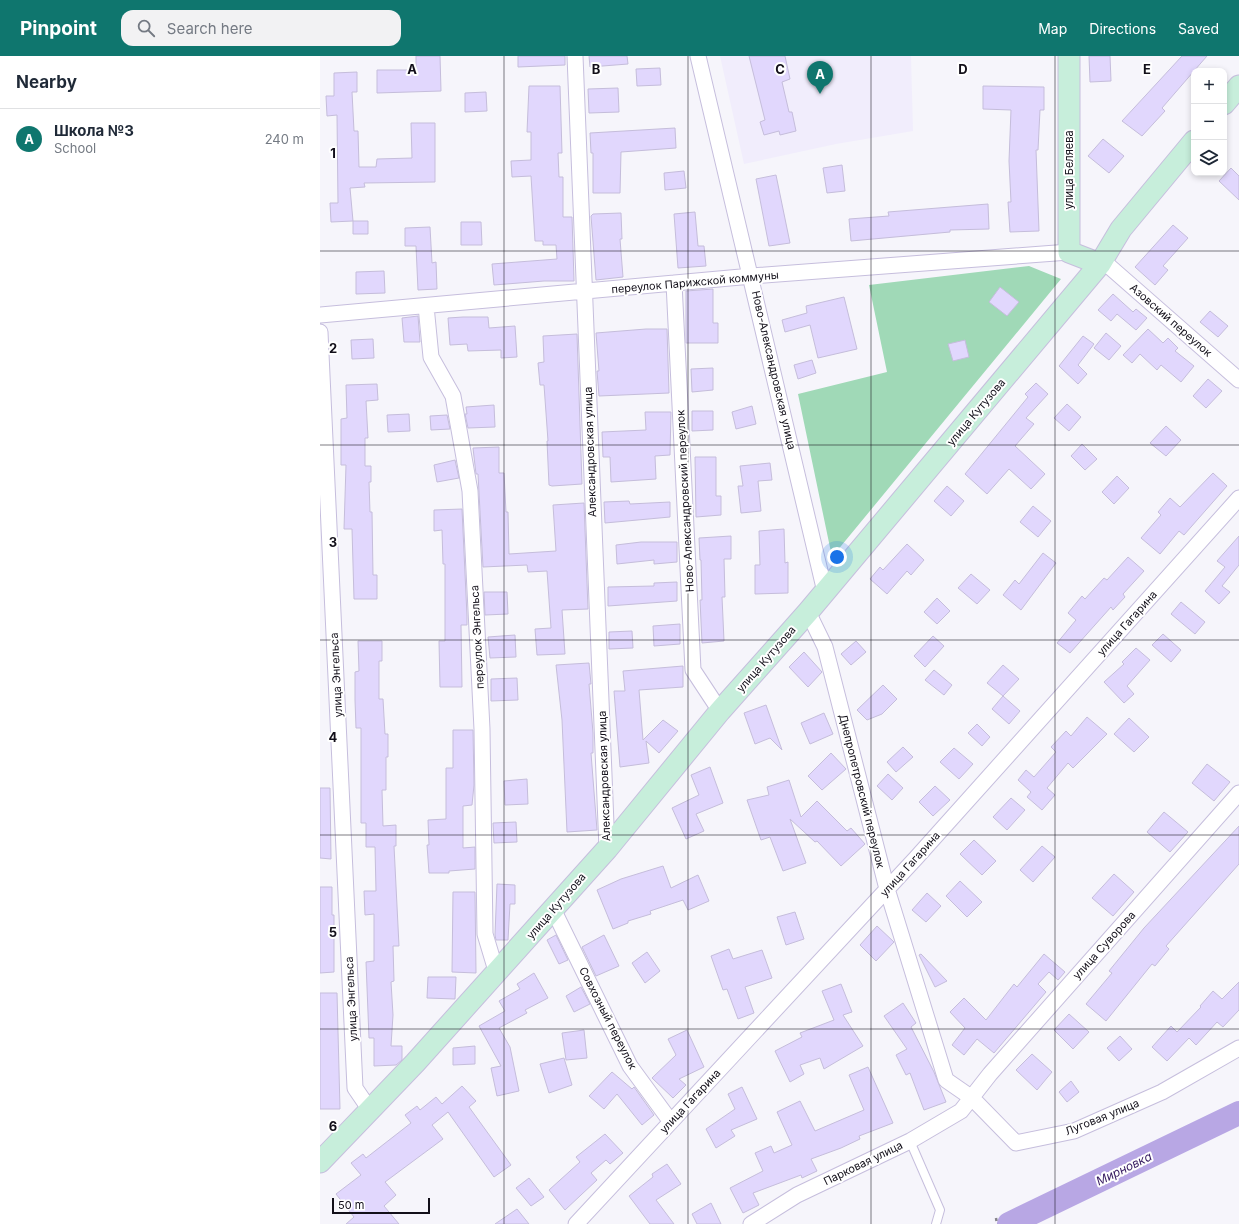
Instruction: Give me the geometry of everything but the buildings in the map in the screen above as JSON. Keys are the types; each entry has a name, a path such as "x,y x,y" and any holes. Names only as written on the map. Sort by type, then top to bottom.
{"main road":[{"name":"улица Беляева","path":"1069,56 1070,252"},
{"path":"1227,100 1239,86"},
{"name":"улица Кутузова","path":"320,1162 496,974 607,849 720,711 825,592 1101,262 1122,229 1191,145"},
{"path":"1070,252 1101,262"}],"street":[{"name":"Александровская улица","path":"575,56 583,292 607,849"},
{"name":"Ново-Александровская улица","path":"698,56 752,276 825,592"},
{"name":"переулок Парижской коммуны","path":"320,315 752,276 1070,252"},
{"name":"Азовский переулок","path":"1101,262 1239,380"},
{"name":"Ново-Александровский переулок","path":"674,283 693,670 720,711"},
{"name":"переулок Энгельса","path":"426,306 430,357 453,396 470,491 482,729 485,934 496,974"},
{"name":"улица Энгельса","path":"320,332 355,1088 370,1110"},
{"name":"улица Гагарина","path":"576,1224 887,889 1239,498"},
{"name":"Днепропетровский переулок","path":"808,612 825,647 887,889 946,1080 972,1098"},
{"name":"улица Суворова","path":"972,1098 990,1074 1239,793"},
{"name":"Совхозный переулок","path":"553,909 630,1066 671,1122"},
{"name":"Луговая улица","path":"972,1098 1016,1143 1074,1131 1162,1092 1239,1048"},
{"name":"Парковая улица","path":"751,1224 797,1195 910,1141 961,1111 972,1098"}],"lane":[{"path":"910,1141 940,1210 936,1224"}],"path":[{"path":"996,1218 998,1224"}],"shaded area":[{"path":"720,56 911,56 913,131 836,144 744,164"}],"green space":[{"path":"1029,266 1061,279 832,557 798,394 887,372 869,285"}],"waterway":[{"name":"Мирновка","path":"1009,1224 1239,1113"}],"place":[{"name":"Школа №3","path":"820,94"}]}
